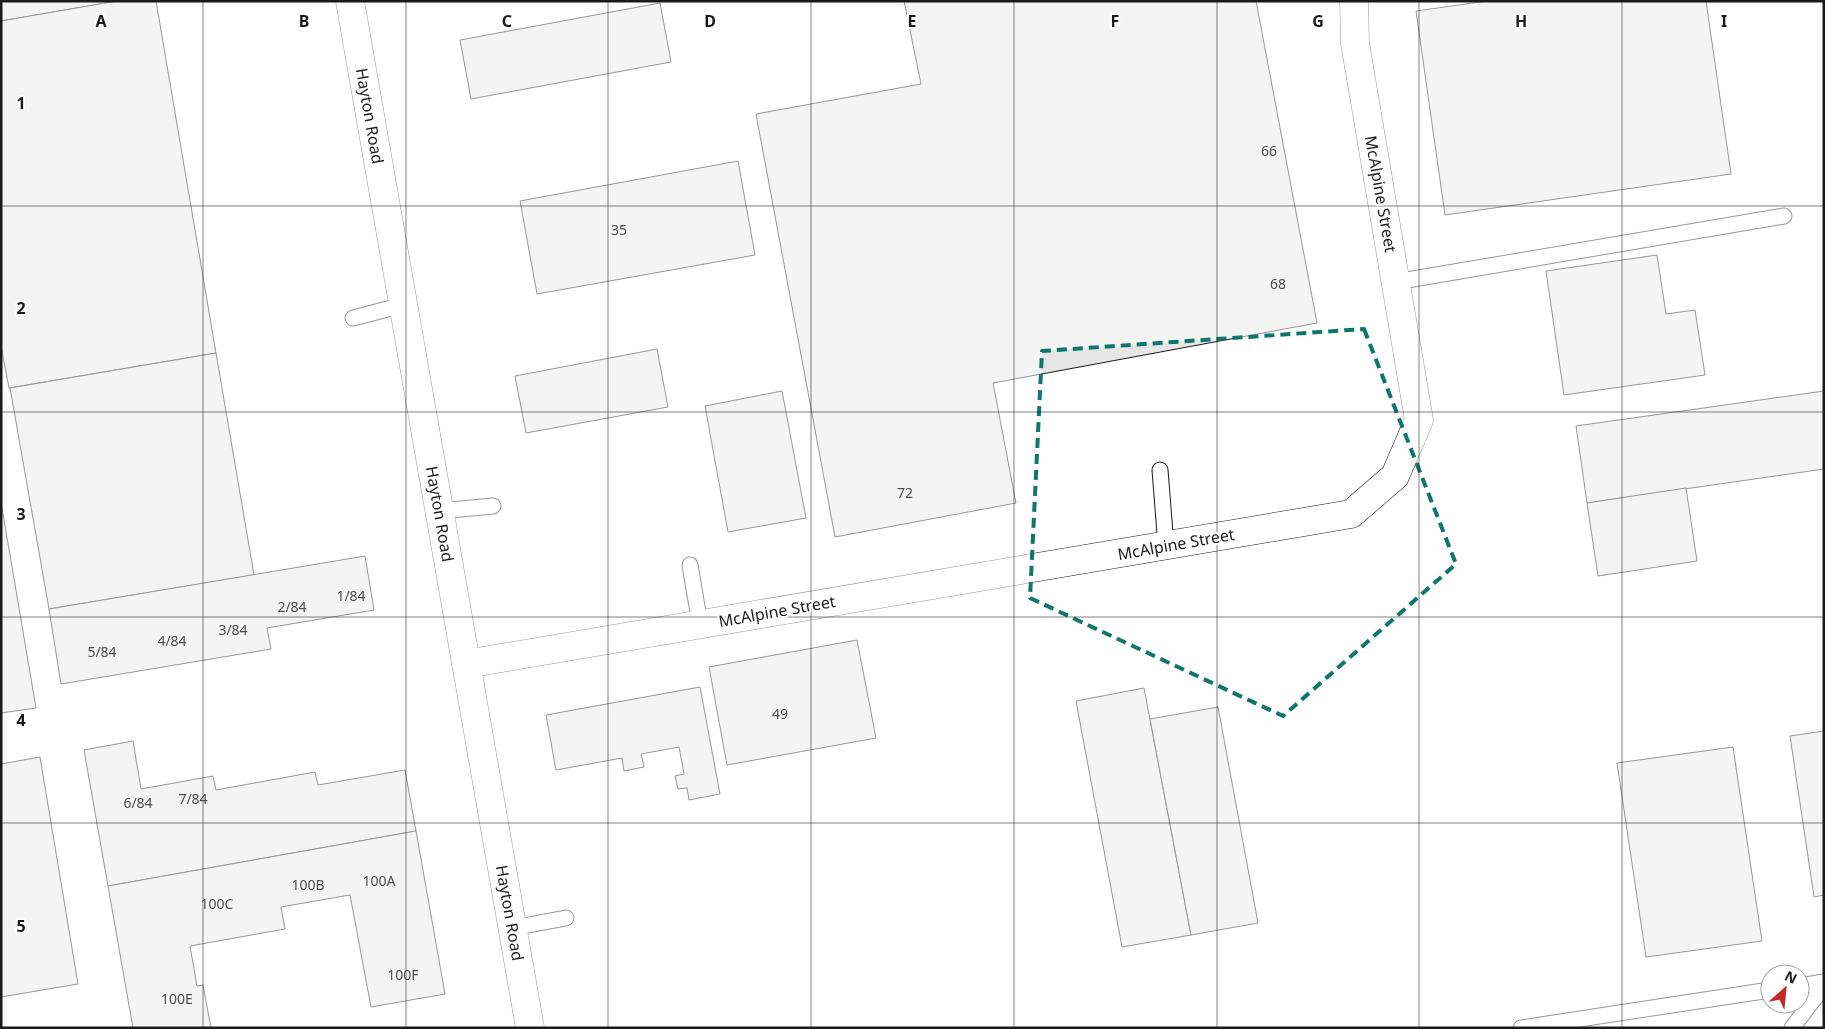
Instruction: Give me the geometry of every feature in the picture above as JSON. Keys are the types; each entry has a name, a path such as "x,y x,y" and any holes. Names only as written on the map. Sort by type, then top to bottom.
{"street":[{"name":"Hayton Road","path":"350,1 530,1028"},
{"name":"McAlpine Street","path":"466,664 1350,514 1395,476 1419,420 1355,42 1354,1"}],"lane":[{"path":"1395,282 1784,216"},
{"path":"353,318 403,305"},
{"path":"1160,470 1166,546"},
{"path":"439,511 493,506"},
{"path":"690,566 700,624"},
{"path":"512,928 566,918"},
{"path":"1810,985 1824,984"},
{"path":"1792,1028 1824,984"},
{"path":"1521,1028 1760,992"}],"highlighted area":[{"path":"1364,329 1456,564 1283,716 1030,598 1042,351"}],"building":[{"path":"1,1 117,1 1,21"},
{"path":"117,1 156,1 216,353 9,388 1,346 1,21"},
{"path":"904,1 1256,1 1317,323 993,383 1016,503 835,537 756,114 921,84"},
{"path":"1487,1 1706,1 1731,174 1445,215 1416,11"},
{"path":"660,3 671,62 471,99 460,40"},
{"path":"738,161 755,255 537,294 520,201"},
{"path":"1657,255 1666,314 1695,310 1705,375 1564,395 1546,271"},
{"path":"657,349 668,407 526,433 515,376"},
{"path":"216,353 254,575 49,609 10,388"},
{"path":"782,391 806,518 728,532 705,406"},
{"path":"1824,391 1824,469 1587,503 1576,426"},
{"path":"1686,488 1697,561 1598,576 1587,503"},
{"path":"1,502 36,708 1,713"},
{"path":"365,556 374,610 267,628 271,649 61,684 49,609"},
{"path":"857,640 876,738 727,765 709,667"},
{"path":"700,687 720,794 689,800 687,788 678,789 675,776 684,774 679,747 641,754 644,767 624,771 622,758 556,770 546,715"},
{"path":"1144,688 1191,935 1122,947 1076,701"},
{"path":"1218,707 1258,923 1191,935 1150,719"},
{"path":"1824,731 1824,895 1814,897 1790,736"},
{"path":"133,741 141,789 213,776 216,790 315,772 318,785 405,770 416,831 108,886 84,750"},
{"path":"1733,747 1762,941 1646,957 1617,763"},
{"path":"40,757 78,984 1,997 1,764"},
{"path":"416,831 445,994 371,1007 350,895 281,907 285,929 190,946 197,986 203,985 211,1028 133,1028 108,886"}]}
